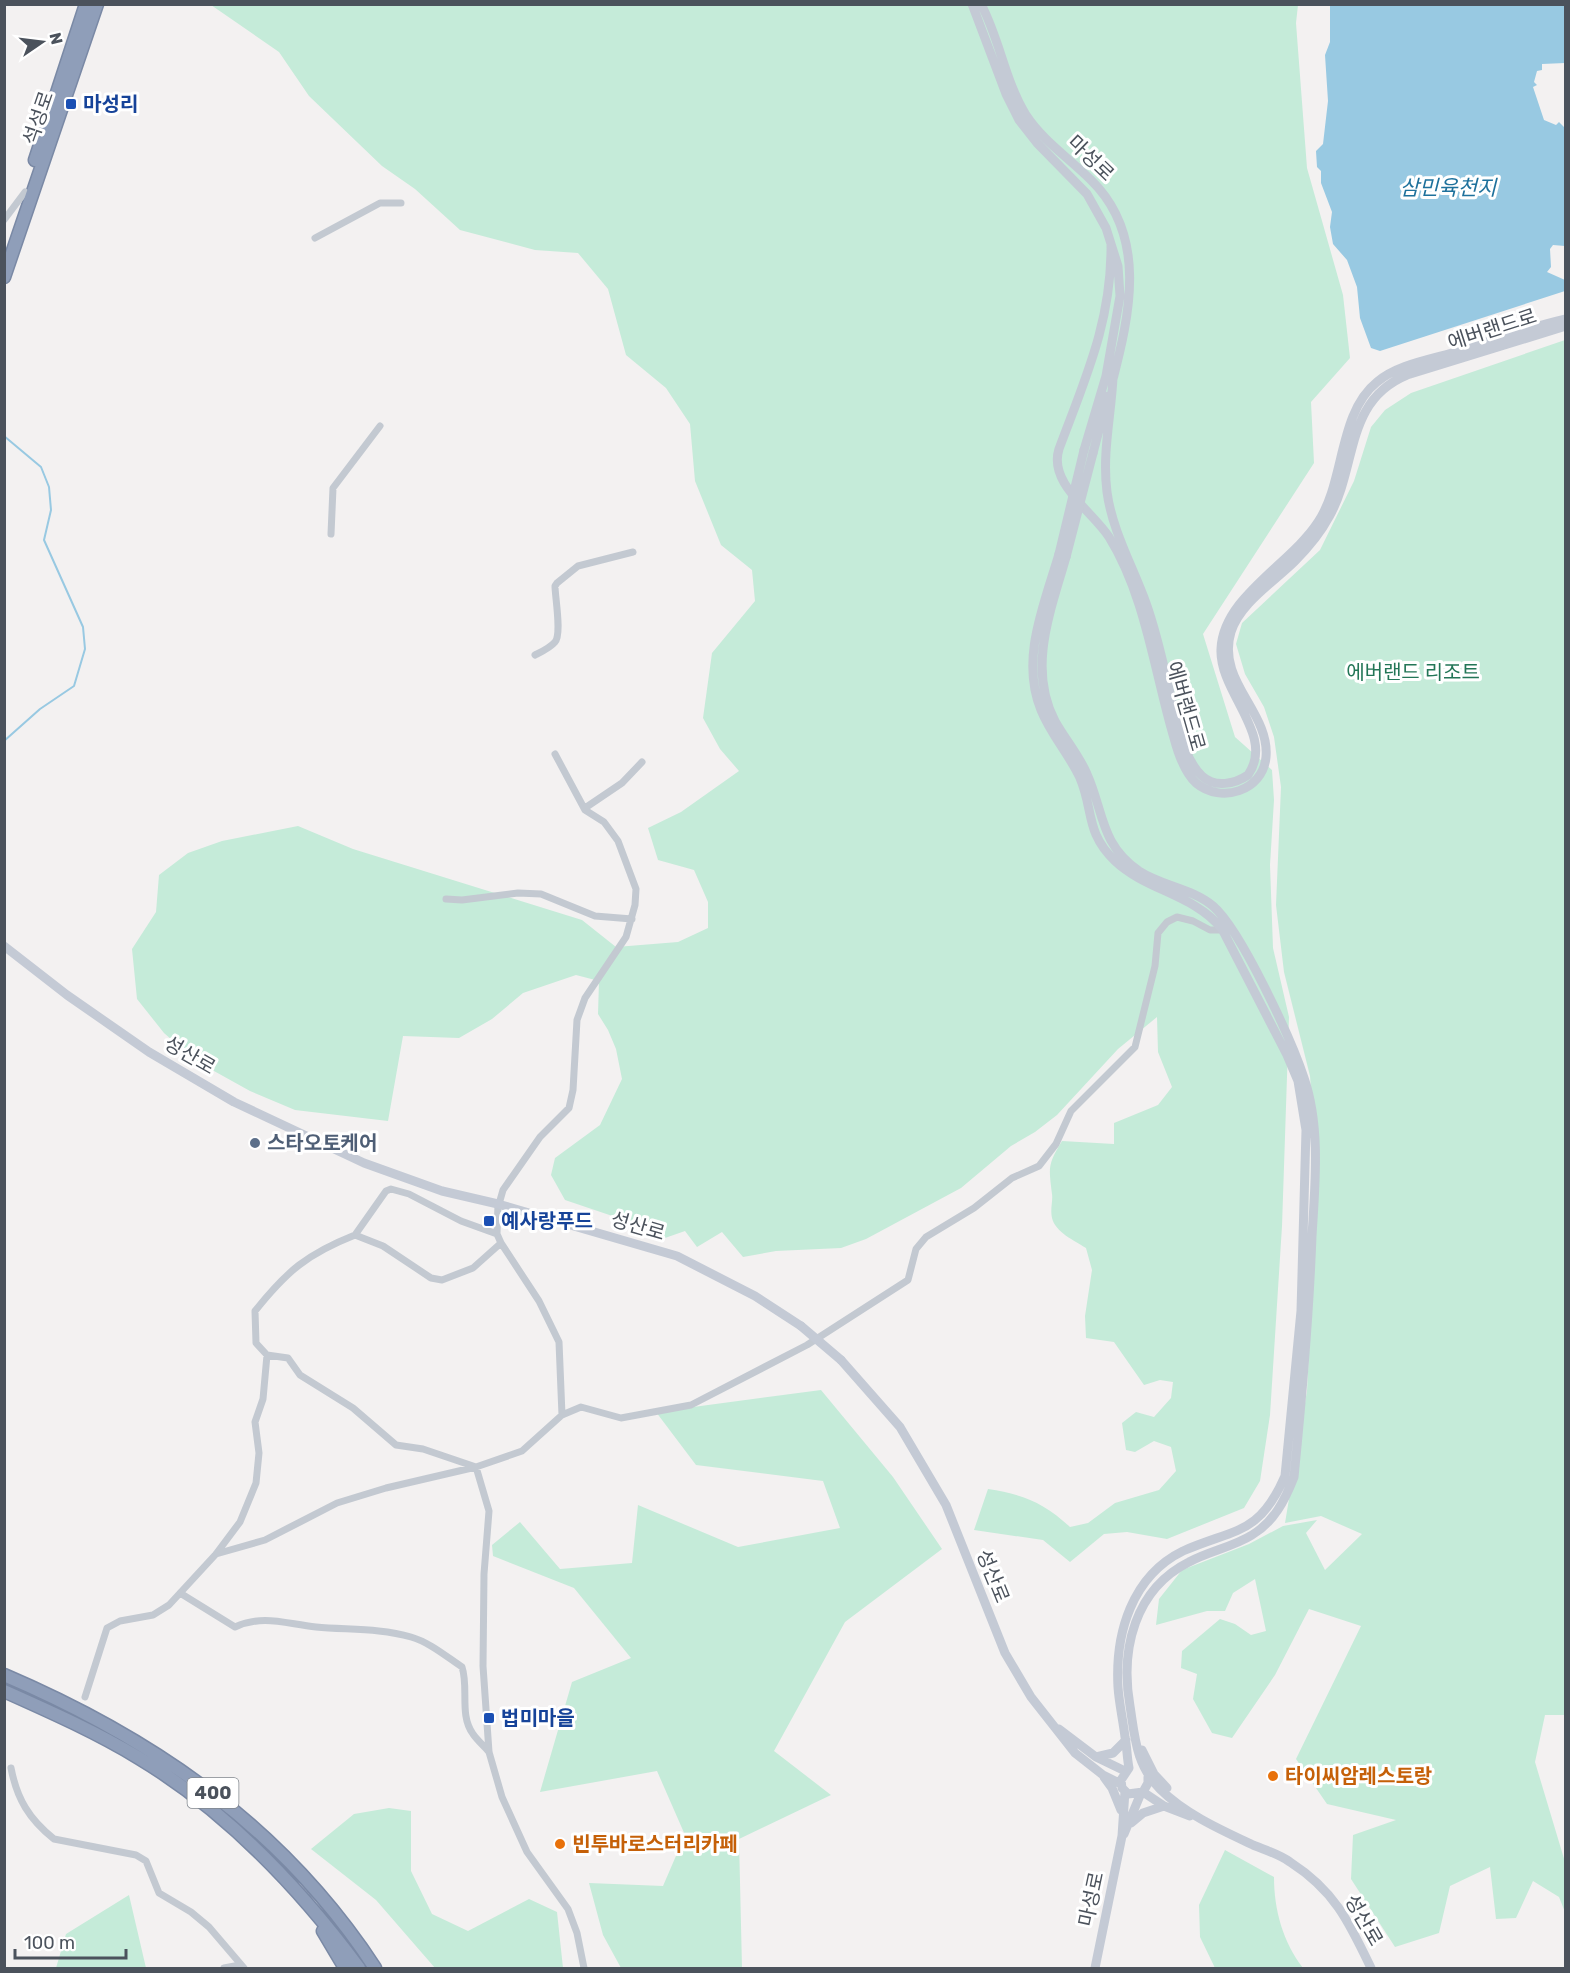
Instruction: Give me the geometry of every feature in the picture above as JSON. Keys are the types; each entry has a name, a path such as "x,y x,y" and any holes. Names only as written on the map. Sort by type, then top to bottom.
{"highway":[{"name":"석성로","path":"4,255 86,4"},
{"name":"석성로","path":"5,275 97,4"},
{"name":"400","path":"4,1675 110,1724 200,1783 261,1834 300,1874 343,1923 375,1968"},
{"name":"400","path":"4,1691 80,1725 166,1777 231,1827 273,1866 317,1913 359,1968"},
{"path":"317,1913 321,1929 345,1968"}],"street":[{"name":"마성로","path":"972,4 1006,94 1019,120 1037,143 1087,194 1101,217 1120,276 1120,296 1106,376 1089,452"},
{"name":"마성로","path":"981,4 1027,115 1047,141 1096,185 1114,211 1123,232 1132,283 1113,378 1089,452"},
{"path":"4,220 26,192"},
{"path":"315,238 380,204 401,203"},
{"name":"에버랜드로","path":"1111,244 1110,283 1101,334 1059,449 1057,465 1061,478 1102,528 1119,557 1145,625 1178,753 1193,780 1213,792 1228,793 1247,789 1261,775 1266,760 1266,748 1261,729 1238,687 1230,665 1229,644 1234,625 1245,609 1303,553 1326,523 1341,487 1359,424 1372,399 1388,384 1407,375 1566,326"},
{"name":"에버랜드로","path":"1113,378 1105,467 1112,516 1153,622 1179,730 1190,757 1204,778 1216,783 1232,783 1248,775 1257,752 1254,736 1222,669 1221,651 1224,630 1239,604 1294,552 1320,520 1331,496 1351,424 1367,392 1384,377 1401,369 1566,319"},
{"path":"331,534 333,488 380,426"},
{"path":"1089,452 1062,556 1042,652 1043,684 1055,721 1088,775 1105,832 1118,852 1139,871 1178,886 1213,906 1237,938 1294,1051 1310,1101 1315,1178 1309,1312 1294,1477 1285,1501 1272,1518 1253,1535 1173,1570 1156,1584 1142,1604 1126,1654 1130,1738 1123,1788"},
{"path":"535,655 555,642 558,636 555,586 557,582 578,566 633,552"},
{"path":"1062,556 1037,628 1033,674 1041,710 1080,779 1096,838 1114,860 1132,875 1197,905 1223,930 1287,1054 1302,1103 1307,1179 1301,1311 1285,1476 1277,1495 1264,1513 1248,1527 1183,1552 1163,1563 1145,1580 1135,1596 1118,1649 1118,1688 1130,1738 1148,1783 1127,1820"},
{"path":"555,754 585,808 603,822 618,841 628,862 636,889 632,920 626,937 585,998 578,1020 573,1090 569,1108 540,1137 503,1190 498,1204 497,1234 539,1301 559,1342 562,1415"},
{"path":"585,808 622,783 642,762"},
{"path":"446,899 462,900 518,893 541,894 595,916 632,920"},
{"path":"216,1554 265,1540 337,1503 386,1488 476,1467 522,1450 562,1415 581,1407 591,1408 606,1416 621,1418 691,1405 807,1345 908,1280 916,1249 926,1237 974,1208 1012,1178 1039,1166 1056,1144 1071,1111 1135,1047 1155,966 1158,933 1167,922 1178,917 1193,921 1210,930 1223,930"},
{"name":"성산로","path":"4,946 67,995 149,1052 234,1102 364,1163 442,1191 498,1204 677,1256 755,1296 801,1326 841,1360 900,1427 946,1504 1005,1653 1031,1697 1052,1725"},
{"path":"476,1467 423,1449 396,1445 353,1408 300,1376 288,1358 267,1355 256,1343 255,1311 283,1277 306,1259 327,1246 355,1235 386,1191 391,1189 409,1194 461,1221 497,1234"},
{"path":"355,1235 383,1246 430,1278 442,1280 473,1268 501,1243"},
{"path":"85,1697 107,1628 120,1621 153,1615 169,1605 216,1554 240,1522 256,1483 259,1453 255,1422 263,1399 267,1355"},
{"path":"476,1467 489,1511 484,1574 483,1644 489,1752 502,1797 527,1852 568,1909 577,1933 584,1968"},
{"path":"180,1593 236,1628 248,1622 271,1619 315,1627 380,1630 414,1637 462,1667 466,1679 467,1721 473,1734 489,1752"},
{"path":"1052,1725 1096,1757 1127,1770 1145,1773 1184,1808 1201,1819"},
{"path":"1052,1725 1075,1753 1133,1795 1142,1793 1164,1806 1201,1819"},
{"path":"1096,1757 1113,1753 1130,1738"},
{"path":"1130,1738 1154,1774 1184,1808"},
{"path":"11,1768 16,1794 46,1833 54,1839 136,1855 146,1861 159,1893 191,1912 209,1927 242,1967"},
{"path":"1103,1775 1112,1788 1127,1820"},
{"name":"마성로","path":"1095,1968 1127,1820 1123,1788"},
{"path":"1127,1820 1164,1806"},
{"name":"성산로","path":"1201,1819 1289,1861 1320,1885 1345,1914 1371,1968"},
{"path":"224,1968 242,1967"}],"green space":[{"path":"211,5 1298,5 1296,23 1307,168 1343,295 1350,358 1311,402 1314,463 1203,634 1235,737 1272,770 1274,800 1270,865 1273,948 1289,1017 1282,1226 1270,1415 1260,1481 1244,1508 1167,1539 1127,1532 1104,1534 1070,1562 1043,1540 974,1530 988,1489 1032,1501 1070,1527 1088,1523 1115,1503 1159,1490 1176,1471 1171,1447 1154,1441 1135,1452 1126,1450 1122,1423 1136,1412 1154,1417 1171,1398 1173,1382 1160,1380 1144,1385 1114,1342 1086,1338 1085,1316 1092,1270 1086,1248 1057,1228 1051,1212 1050,1167 1062,1141 1114,1144 1114,1123 1158,1105 1172,1087 1158,1052 1157,1017 1118,1049 1057,1115 1035,1132 1011,1146 961,1188 866,1239 841,1248 776,1251 743,1257 722,1232 697,1247 685,1231 665,1238 642,1226 565,1200 551,1175 555,1158 600,1125 622,1079 616,1049 598,1014 599,981 576,975 523,993 492,1019 459,1038 403,1036 388,1121 295,1110 250,1091 196,1061 164,1033 137,999 132,949 156,912 159,875 188,853 222,841 298,826 353,849 582,920 616,947 678,942 708,928 708,902 694,870 658,860 648,828 681,812 739,771 720,749 703,718 712,653 755,601 752,570 721,545 695,481 690,424 666,388 626,355 608,289 578,253 535,250 460,230 415,189 382,166 309,96 279,52"},
{"name":"에버랜드 리조트","path":"1565,340 1566,1715 1545,1715 1535,1762 1565,1862 1565,1912 1559,1897 1533,1881 1516,1918 1496,1919 1490,1867 1450,1886 1439,1933 1395,1947 1351,1879 1353,1835 1396,1820 1327,1804 1296,1759 1361,1626 1309,1609 1275,1675 1232,1738 1212,1733 1193,1699 1197,1674 1181,1668 1182,1651 1220,1619 1235,1624 1251,1635 1266,1631 1255,1579 1233,1593 1225,1611 1207,1611 1156,1625 1159,1599 1182,1570 1249,1544 1283,1526 1317,1520 1306,1533 1325,1570 1362,1534 1321,1516 1285,1523 1307,1391 1318,1178 1310,1076 1284,972 1276,905 1281,787 1274,737 1264,707 1245,674 1236,644 1242,623 1320,550 1354,481 1371,427 1385,410 1411,393"},
{"path":"821,1390 893,1477 942,1549 845,1622 774,1751 831,1795 739,1839 742,1968 621,1968 603,1935 589,1883 663,1886 685,1835 657,1771 540,1792 572,1682 631,1658 574,1588 493,1556 492,1545 520,1522 560,1569 632,1563 638,1505 738,1547 840,1528 823,1481 696,1465 656,1412"},
{"path":"389,1808 411,1811 411,1871 432,1914 468,1931 529,1899 557,1912 563,1968 435,1968 376,1900 311,1849 354,1814"},
{"path":"1225,1850 1274,1877 1281,1925 1290,1947 1303,1968 1215,1968 1200,1937 1199,1905"},
{"path":"129,1895 146,1968 56,1968 66,1934"}],"water":[{"name":"삼민육천지","path":"1330,5 1565,5 1565,63 1542,64 1542,70 1537,71 1534,82 1537,85 1533,87 1544,120 1556,125 1559,122 1565,128 1565,246 1553,245 1550,249 1551,267 1547,272 1565,280 1565,291 1380,351 1371,348 1360,318 1357,287 1347,260 1333,244 1330,227 1332,212 1321,183 1321,171 1317,167 1316,151 1323,144 1328,101 1325,55 1330,42"}],"waterway":[{"path":"4,436 41,467 49,487 51,510 44,540 83,627 85,649 74,686 40,709 4,741"}],"place":[{"name":"마성리","path":"71,104"},
{"name":"스타오토케어","path":"255,1143"},
{"name":"예사랑푸드","path":"489,1221"},
{"name":"법미마을","path":"489,1718"},
{"name":"타이씨암레스토랑","path":"1273,1776"},
{"name":"빈투바로스터리카페","path":"560,1844"}]}
